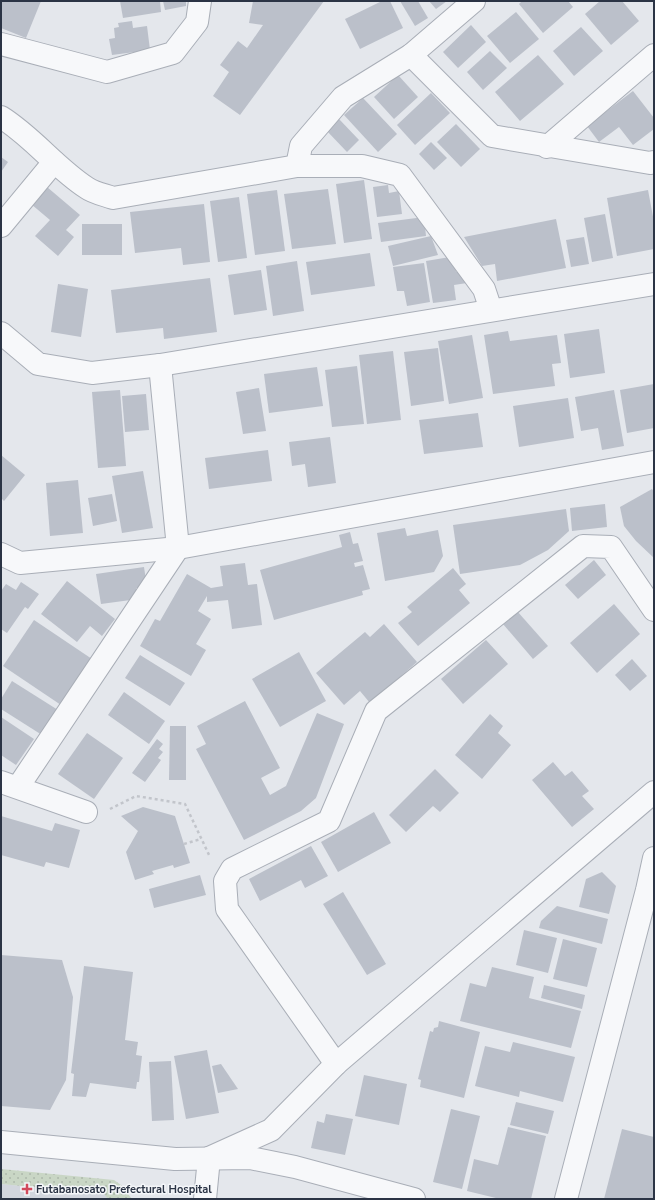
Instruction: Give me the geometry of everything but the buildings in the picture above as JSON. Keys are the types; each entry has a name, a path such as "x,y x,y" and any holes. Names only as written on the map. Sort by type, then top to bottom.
{"street":[{"path":"1,44 107,72 173,53 197,22 200,1"},
{"path":"297,166 300,146 343,98 411,55 474,1"},
{"path":"411,55 492,136 547,147 650,163 654,162"},
{"path":"547,147 654,55"},
{"path":"1,117 13,124 54,162 88,190 113,198 297,166 362,166 400,175 484,289 491,310"},
{"path":"1,226 54,162"},
{"path":"1,333 38,364 92,373 160,365 654,284"},
{"path":"96,812 9,785 178,548 160,365"},
{"path":"1,554 20,563 178,548 654,462"},
{"path":"336,1064 227,909 225,880 232,869 329,820 376,711 583,546 611,547 654,610"},
{"path":"209,1158 271,1130 336,1064 654,792"},
{"path":"566,1199 648,890 654,858"},
{"path":"1,1142 174,1159 250,1158 295,1167 414,1199"},
{"path":"205,1199 209,1158"}],"path":[{"path":"96,812 136,796 185,804 213,862"},
{"path":"184,844 202,839"}],"shaded area":[{"name":"Futabanosato Prefectural Hospital","path":"1,1184 105,1194 108,1199 1,1199"}],"green space":[{"path":"1,1169 114,1180 121,1185 132,1199 108,1199 104,1194 1,1184"}],"place":[{"name":"Futabanosato Prefectural Hospital","path":"27,1189"}]}
